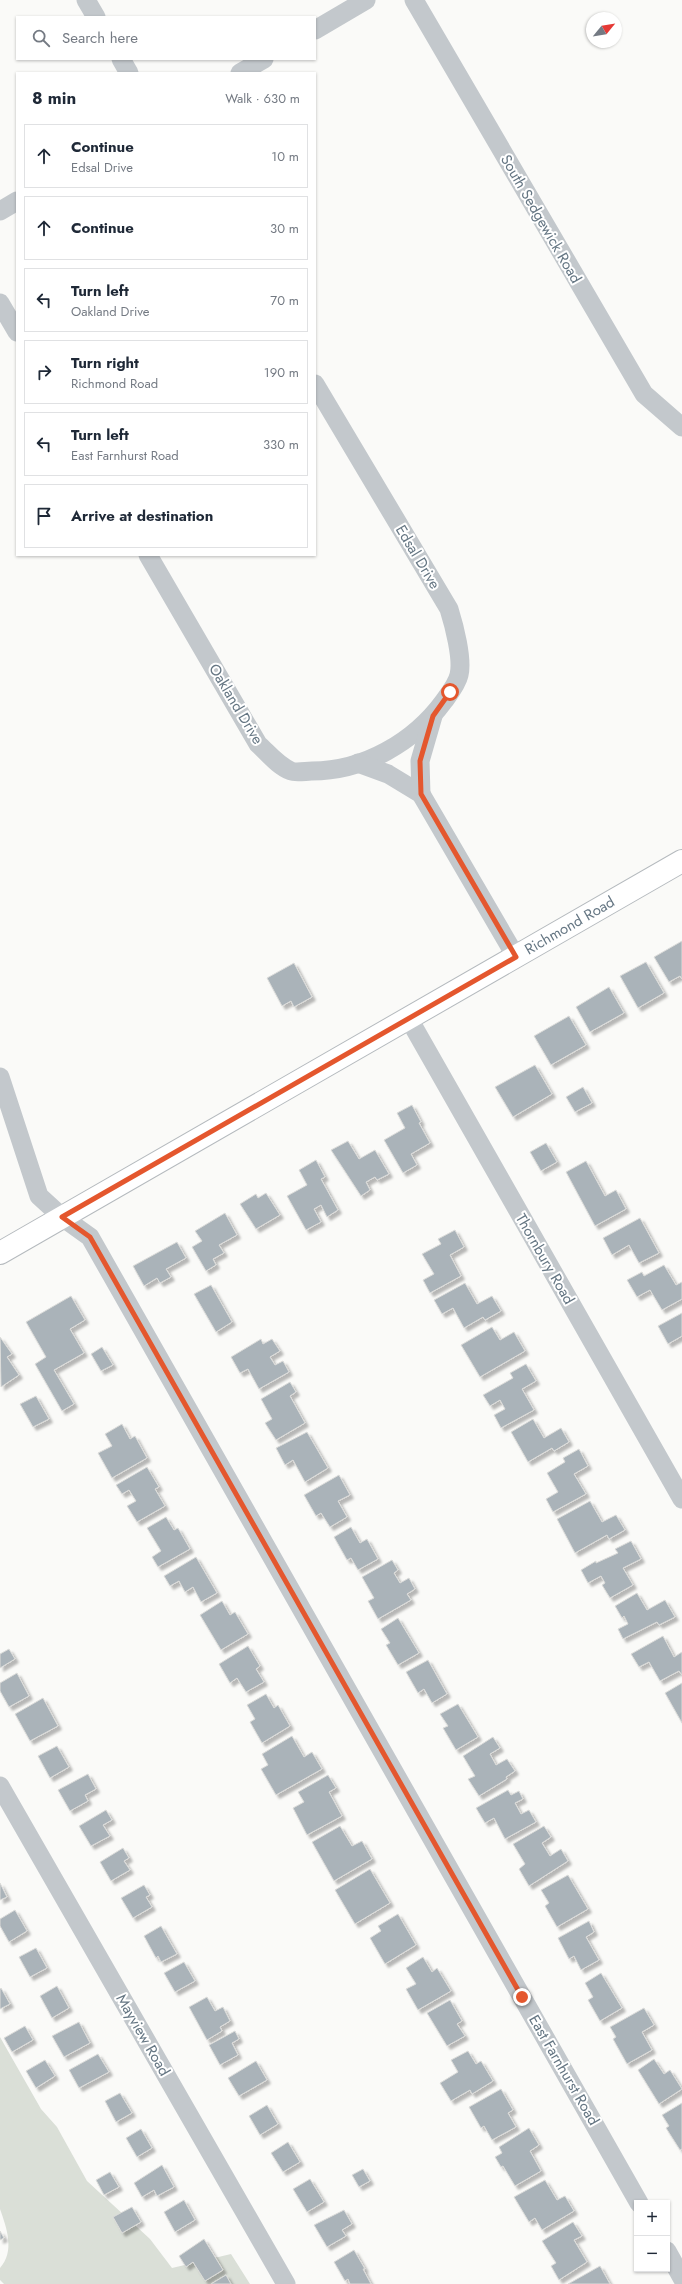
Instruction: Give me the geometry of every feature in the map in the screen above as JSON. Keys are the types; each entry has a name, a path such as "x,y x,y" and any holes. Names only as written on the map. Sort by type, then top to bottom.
{"main road":[{"name":"Richmond Road","path":"0,1254 682,861"}],"street":[{"path":"86,0 95,16"},
{"path":"316,29 366,0"},
{"name":"South Sedgewick Road","path":"414,0 644,394 682,426"},
{"path":"122,60 128,72"},
{"path":"242,72 262,60"},
{"path":"0,211 16,202"},
{"path":"0,303 16,330"},
{"name":"Edsal Drive","path":"316,386 449,609 457,635 459,674 450,692 433,716 414,733"},
{"name":"Oakland Drive","path":"149,556 258,744 277,762 292,771 322,771 358,763 388,751 414,733"},
{"path":"433,716 420,761 421,794 516,957"},
{"path":"358,763 388,774 421,794"},
{"name":"Thornbury Road","path":"409,1018 682,1499"},
{"name":"East Farnhurst Road","path":"0,1077 39,1196 62,1217 90,1237 637,2200"},
{"name":"Mayview Road","path":"0,1786 286,2284"},
{"path":"670,2256 682,2278"}],"shaded area":[{"path":"0,2037 41,2109 57,2127 87,2181 150,2239 172,2268 231,2254 250,2284 4,2284 0,2280 0,2268 5,2261 7,2254 8,2240 0,2209"}],"building":[{"path":"682,941 682,979 680,976 669,982 654,957"},
{"path":"646,962 664,993 638,1008 620,976"},
{"path":"294,963 312,997 294,1007 291,1001 282,1006 267,978"},
{"path":"609,987 624,1013 590,1032 576,1007"},
{"path":"569,1016 586,1045 551,1065 534,1036"},
{"path":"535,1065 552,1094 513,1117 495,1087"},
{"path":"583,1087 592,1103 575,1112 566,1097"},
{"path":"412,1105 421,1122 419,1123 430,1143 411,1154 417,1165 403,1173 384,1140 405,1128 397,1113"},
{"path":"348,1141 359,1159 375,1150 389,1174 377,1180 375,1177 366,1182 370,1190 361,1196 331,1150"},
{"path":"546,1143 557,1162 541,1171 530,1152"},
{"path":"316,1160 325,1177 321,1179 338,1210 327,1217 321,1205 314,1209 321,1222 306,1230 287,1196 307,1185 299,1170"},
{"path":"586,1161 605,1196 616,1190 626,1209 595,1226 566,1172"},
{"path":"266,1193 280,1215 256,1229 240,1204 256,1194 258,1198"},
{"path":"225,1213 237,1235 219,1245 224,1253 213,1259 216,1265 206,1271 192,1247 202,1241 195,1231"},
{"path":"640,1218 659,1253 639,1263 629,1245 612,1255 603,1238"},
{"path":"455,1230 464,1247 450,1255 461,1276 430,1293 423,1280 434,1274 422,1254 441,1244 438,1239"},
{"path":"177,1242 186,1258 166,1269 171,1277 160,1283 157,1278 144,1286 133,1266"},
{"path":"664,1265 676,1285 682,1282 682,1299 662,1310 650,1290 637,1297 627,1280 642,1272 644,1276"},
{"path":"465,1283 477,1304 492,1296 501,1311 485,1320 483,1317 464,1328 453,1308 442,1314 434,1300"},
{"path":"211,1285 232,1322 216,1332 194,1294"},
{"path":"71,1296 85,1320 70,1329 84,1353 54,1370 74,1404 62,1411 35,1364 46,1357 26,1322"},
{"path":"682,1313 682,1336 668,1344 658,1326"},
{"path":"492,1327 500,1340 514,1332 525,1351 480,1377 461,1345"},
{"path":"0,1337 12,1354 7,1357 19,1375 1,1387"},
{"path":"261,1339 263,1344 272,1339 280,1351 270,1357 275,1365 283,1361 289,1372 259,1389 248,1369 240,1373 231,1357"},
{"path":"102,1347 113,1365 101,1371 91,1354"},
{"path":"526,1364 536,1381 522,1389 534,1410 501,1428 494,1415 505,1409 500,1400 490,1406 483,1395 513,1378 510,1373"},
{"path":"290,1382 296,1392 290,1396 305,1423 276,1440 265,1423 272,1419 261,1399"},
{"path":"36,1396 49,1419 33,1427 20,1404"},
{"path":"533,1419 544,1438 561,1428 569,1442 554,1451 552,1448 528,1462 511,1432"},
{"path":"122,1424 130,1439 135,1436 147,1458 112,1478 98,1453 112,1446 105,1434"},
{"path":"307,1432 328,1468 305,1482 293,1460 285,1465 276,1448"},
{"path":"579,1449 588,1466 574,1474 586,1494 553,1512 546,1499 558,1492 547,1473 565,1462 563,1458"},
{"path":"147,1467 159,1487 155,1489 165,1506 137,1522 127,1506 136,1501 129,1490 122,1494 116,1485"},
{"path":"339,1475 350,1495 338,1501 347,1517 330,1527 321,1513 316,1516 304,1495"},
{"path":"590,1501 602,1522 616,1515 625,1530 609,1539 607,1535 575,1553 557,1519"},
{"path":"166,1517 174,1530 178,1528 190,1549 158,1567 152,1557 161,1551 147,1528"},
{"path":"351,1527 360,1543 367,1539 378,1559 358,1570 351,1558 347,1560 334,1537"},
{"path":"631,1541 641,1559 623,1568 633,1585 610,1598 602,1585 605,1583 601,1576 588,1583 581,1570 596,1561 596,1563 618,1553 615,1549"},
{"path":"196,1557 217,1593 201,1602 193,1587 185,1592 179,1581 170,1586 164,1576"},
{"path":"392,1560 398,1570 394,1573 400,1583 409,1578 415,1589 407,1594 411,1600 378,1619 368,1601 374,1598 362,1577"},
{"path":"637,1593 647,1610 665,1600 675,1617 659,1625 657,1622 623,1639 618,1629 628,1624 624,1616 622,1618 615,1606"},
{"path":"222,1601 230,1615 235,1612 248,1634 221,1650 200,1615"},
{"path":"398,1618 419,1653 398,1665 386,1645 390,1643 381,1629"},
{"path":"663,1636 674,1657 682,1652 682,1675 679,1671 660,1681 649,1662 639,1667 631,1654"},
{"path":"248,1646 260,1666 256,1669 264,1682 246,1692 237,1678 230,1683 219,1664"},
{"path":"9,1649 15,1659 0,1668 0,1654"},
{"path":"428,1660 447,1694 432,1703 424,1689 418,1693 406,1672"},
{"path":"17,1673 29,1696 9,1707 0,1691 0,1683"},
{"path":"682,1683 682,1723 665,1693"},
{"path":"266,1694 274,1708 278,1705 290,1726 262,1743 250,1722 255,1719 247,1705"},
{"path":"43,1698 58,1726 30,1741 15,1714"},
{"path":"458,1704 478,1737 456,1750 443,1728 448,1726 440,1714"},
{"path":"292,1736 304,1757 312,1752 322,1769 276,1795 261,1769 268,1765 262,1754"},
{"path":"493,1737 500,1748 490,1754 496,1765 507,1759 515,1771 506,1777 507,1779 479,1796 468,1779 475,1776 463,1756"},
{"path":"57,1746 69,1767 50,1778 38,1756"},
{"path":"88,1774 96,1789 85,1795 88,1801 70,1811 58,1790"},
{"path":"328,1775 336,1788 329,1792 342,1816 307,1835 293,1808 304,1802 298,1792"},
{"path":"508,1790 511,1795 519,1791 523,1799 515,1803 521,1814 529,1810 536,1822 505,1839 494,1818 485,1823 476,1808"},
{"path":"106,1810 112,1820 103,1825 110,1836 91,1846 79,1826"},
{"path":"340,1826 352,1846 362,1841 372,1859 334,1881 312,1842"},
{"path":"544,1826 551,1837 542,1843 550,1856 561,1849 568,1861 529,1886 519,1869 525,1864 513,1844"},
{"path":"123,1848 129,1858 124,1861 130,1870 111,1881 100,1862"},
{"path":"370,1869 390,1903 355,1924 335,1890"},
{"path":"568,1875 588,1909 557,1927 545,1906 549,1903 541,1890"},
{"path":"0,1883 7,1897 0,1900"},
{"path":"144,1885 150,1895 146,1897 152,1907 133,1918 121,1898"},
{"path":"15,1910 27,1931 9,1942 0,1926 0,1919"},
{"path":"398,1914 416,1945 385,1964 370,1938 381,1931 378,1926"},
{"path":"589,1921 594,1932 586,1937 599,1960 581,1970 574,1956 569,1959 558,1938"},
{"path":"161,1926 177,1954 161,1962 158,1956 156,1958 144,1936"},
{"path":"36,1948 47,1968 30,1977 19,1957"},
{"path":"423,1957 432,1972 437,1968 451,1991 418,2010 406,1989 416,1984 406,1968"},
{"path":"184,1962 195,1981 175,1992 164,1973"},
{"path":"601,1973 622,2008 600,2021 588,2000 593,1997 585,1983"},
{"path":"57,1986 69,2008 52,2018 40,1996"},
{"path":"1,1988 10,2004 0,2009 0,1989"},
{"path":"207,1997 215,2011 223,2007 230,2021 220,2027 222,2031 207,2040 189,2007"},
{"path":"450,2000 462,2021 457,2024 465,2036 447,2046 427,2013"},
{"path":"644,2008 654,2025 642,2032 652,2050 627,2064 613,2039 616,2037 610,2027"},
{"path":"79,2022 90,2043 64,2057 52,2036"},
{"path":"25,2026 33,2040 12,2052 4,2038"},
{"path":"235,2031 239,2039 232,2043 238,2055 220,2065 209,2045"},
{"path":"468,2051 476,2064 481,2061 493,2081 472,2094 470,2090 451,2101 440,2083 458,2072 451,2060"},
{"path":"98,2054 109,2072 79,2088 69,2070"},
{"path":"654,2059 664,2074 670,2070 682,2089 659,2104 638,2070"},
{"path":"45,2060 55,2076 36,2088 26,2071"},
{"path":"256,2061 267,2080 239,2096 228,2078"},
{"path":"501,2089 513,2110 508,2113 516,2127 492,2140 484,2126 481,2128 469,2107"},
{"path":"120,2093 132,2113 116,2122 105,2101"},
{"path":"682,2103 682,2149 680,2150 666,2128 669,2126 662,2115"},
{"path":"267,2105 278,2124 260,2135 249,2116"},
{"path":"529,2128 539,2145 530,2151 541,2171 515,2186 503,2166 501,2167 495,2157 502,2153 499,2147"},
{"path":"141,2129 152,2148 137,2157 126,2138"},
{"path":"288,2142 300,2162 283,2172 271,2153"},
{"path":"162,2165 174,2187 157,2196 154,2190 142,2197 134,2183"},
{"path":"363,2169 370,2181 359,2187 352,2175"},
{"path":"110,2172 119,2187 104,2195 96,2180"},
{"path":"310,2179 324,2202 307,2212 293,2189"},
{"path":"545,2180 557,2200 565,2196 574,2211 542,2230 535,2218 529,2222 514,2197"},
{"path":"184,2200 195,2220 175,2232 164,2212"},
{"path":"132,2207 141,2222 122,2233 113,2217"},
{"path":"344,2210 352,2224 342,2230 346,2236 327,2247 314,2225"},
{"path":"573,2222 582,2236 574,2240 587,2262 559,2280 551,2266 556,2263 542,2241"},
{"path":"0,2231 4,2238 0,2240"},
{"path":"204,2239 223,2270 205,2281 193,2262 186,2267 179,2256"},
{"path":"354,2250 365,2269 363,2269 371,2284 350,2284 348,2279 345,2281 334,2262"},
{"path":"600,2266 610,2284 568,2284"},
{"path":"226,2275 231,2284 211,2284"}],"route":[{"path":"450,692 433,716 420,761 421,794 516,957 62,1217 90,1237 522,1997"}]}
